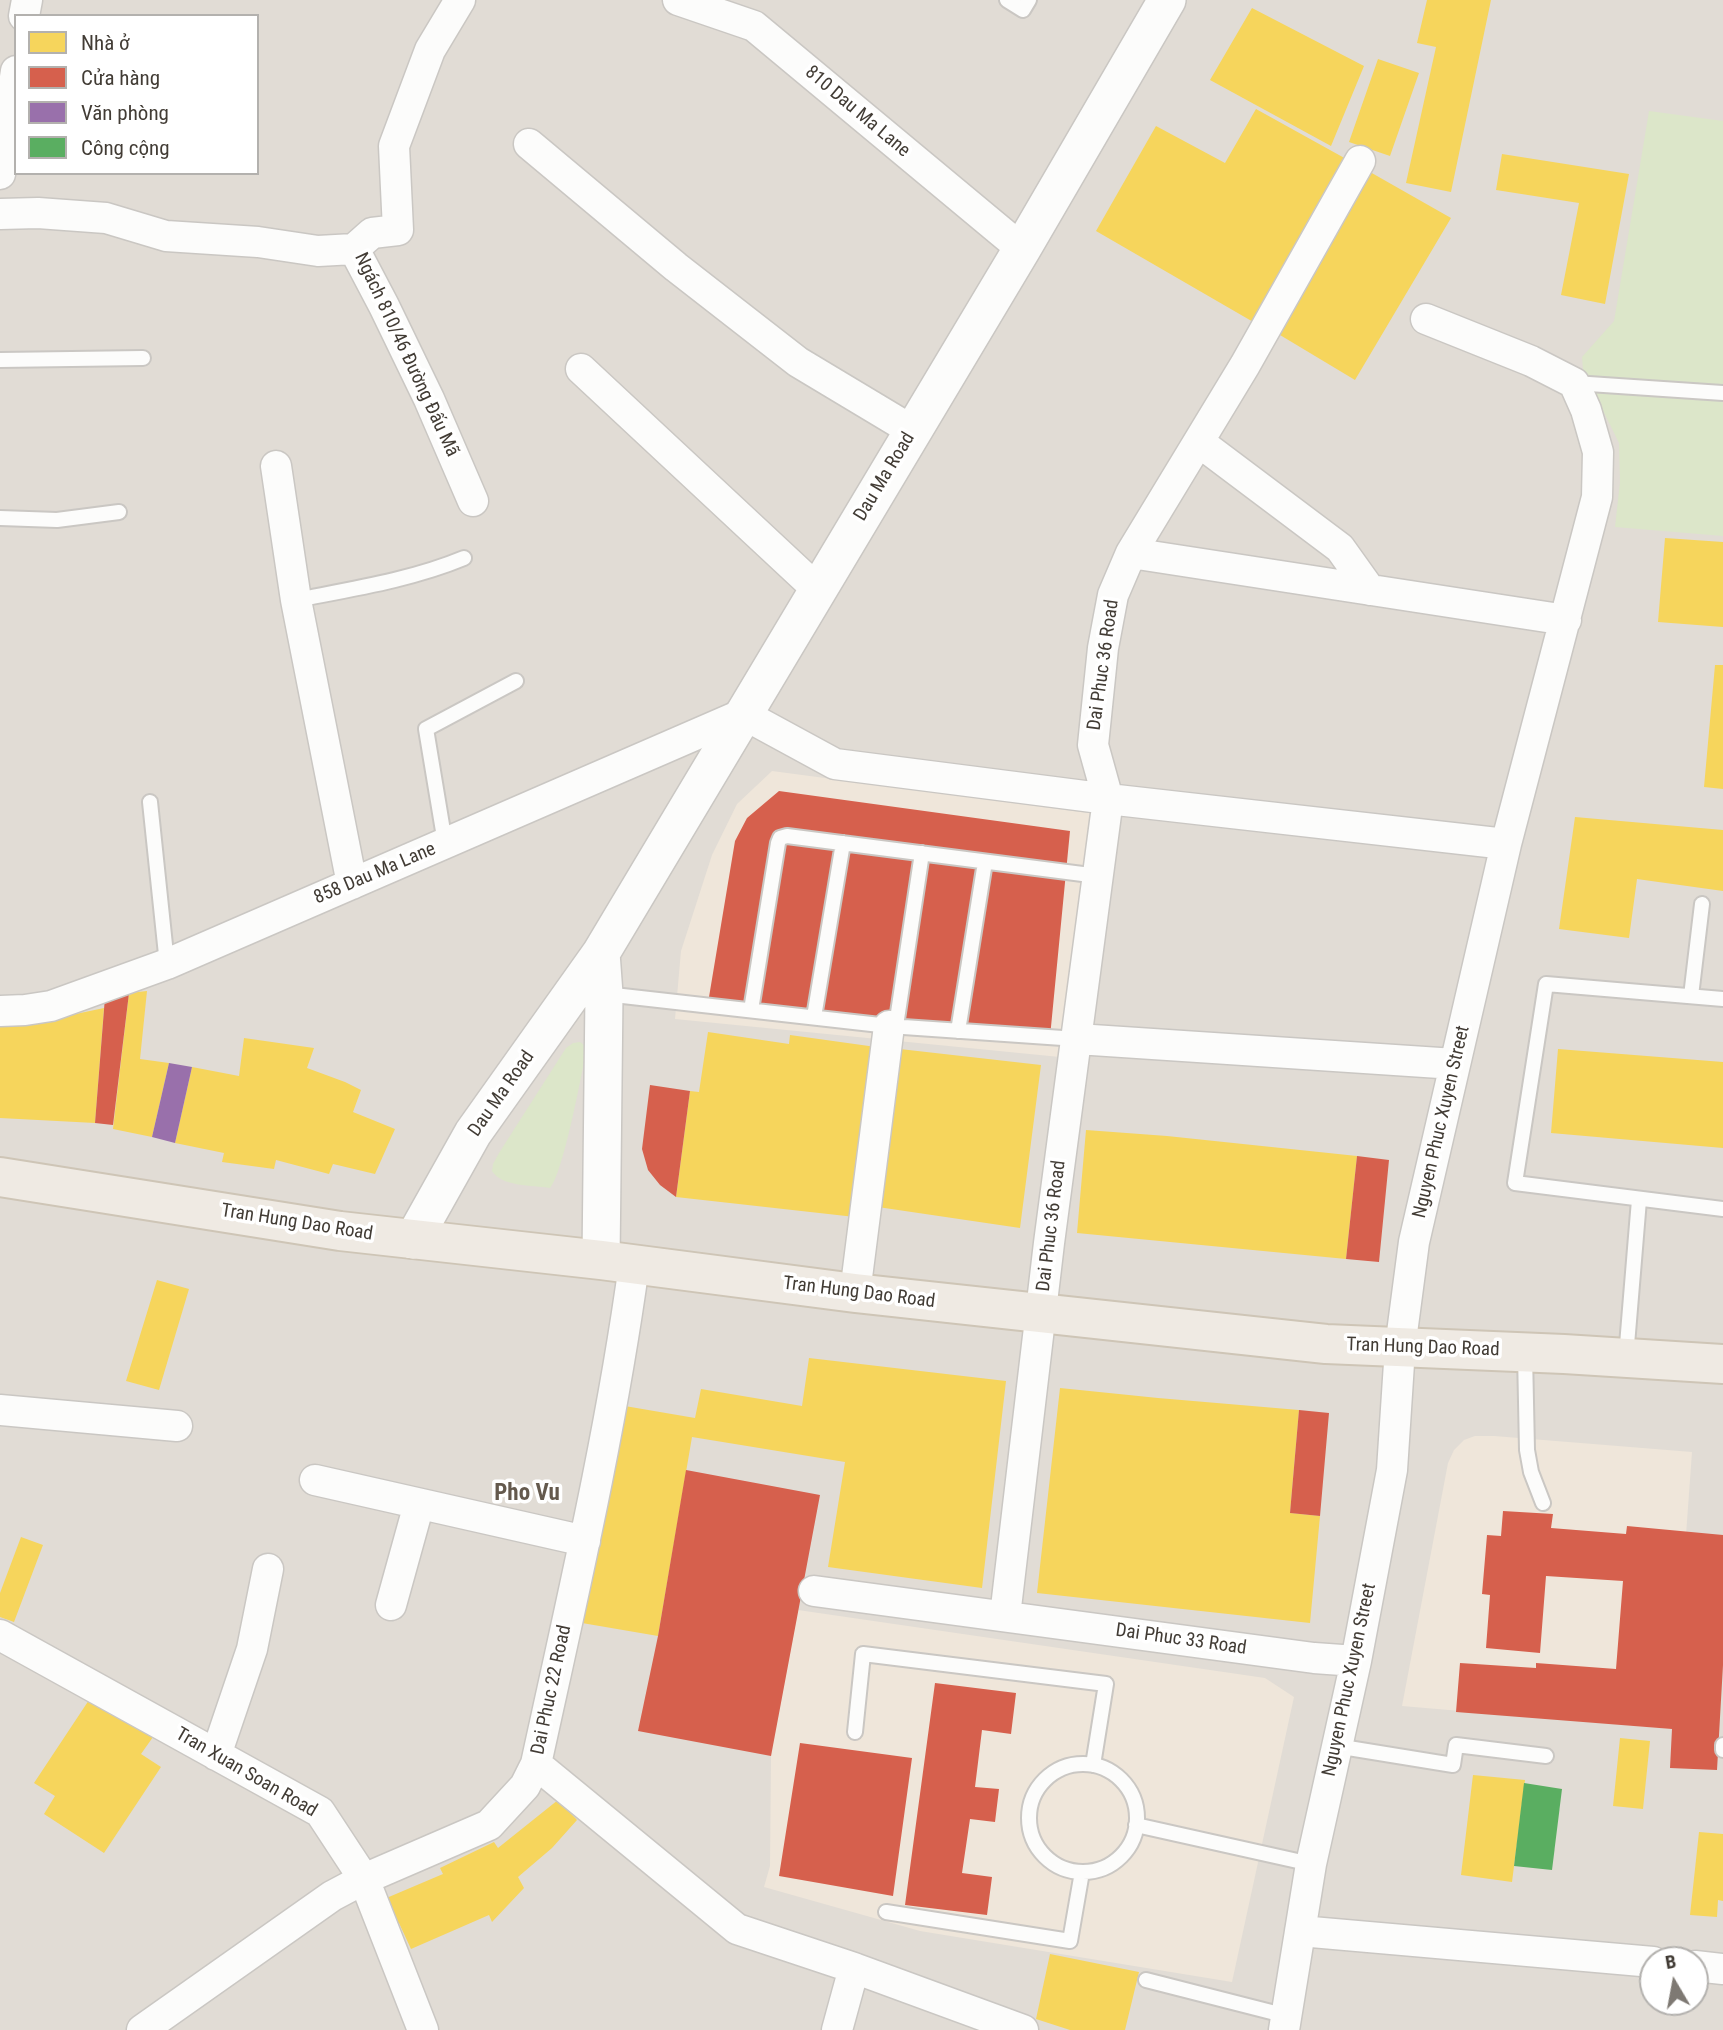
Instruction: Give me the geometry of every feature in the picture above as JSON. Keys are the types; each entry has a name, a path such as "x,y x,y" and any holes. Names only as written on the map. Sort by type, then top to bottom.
{"main road":[{"name":"Tran Hung Dao Road","path":"0,1177 340,1231 855,1293 1326,1344 1723,1364"}],"street":[{"name":"Ngách 810/46 Đường Đấu Mã","path":"460,0 430,50 394,146 398,230 373,233 354,249 429,399 473,501"},
{"name":"810 Dau Ma Lane","path":"678,0 754,26 1022,249"},
{"name":"Dau Ma Road","path":"413,1240 473,1133 601,953 1022,249 1167,0"},
{"path":"0,174 14,84"},
{"path":"529,144 676,267 799,362 913,431"},
{"name":"Dai Phuc 36 Road","path":"1041,1313 1108,799 1093,745 1103,648 1113,595 1131,553 1245,365 1360,161"},
{"path":"0,214 38,213 106,218 166,236 318,251 354,249"},
{"path":"1426,320 1531,361 1574,383"},
{"path":"581,369 818,590"},
{"name":"Nguyen Phuc Xuyen Street","path":"1285,2023 1311,1864 1356,1661 1392,1470 1400,1348 1412,1253 1506,844 1597,497 1598,452 1586,411 1574,383"},
{"path":"1199,442 1340,548 1370,590"},
{"path":"276,466 296,600 352,884"},
{"path":"1131,553 1566,621"},
{"path":"743,714 835,764 1108,799 1506,844"},
{"name":"858 Dau Ma Lane","path":"0,1011 51,1006 167,964 743,714"},
{"path":"601,953 617,1263"},
{"path":"855,1293 892,1026"},
{"path":"1077,1040 1455,1064"},
{"name":"Dai Phuc 22 Road","path":"142,2030 332,1896 364,1879 489,1825 525,1786 536,1764 585,1541 626,1325 617,1263"},
{"path":"1005,1616 1041,1313"},
{"path":"0,1410 177,1426"},
{"path":"315,1480 585,1541"},
{"path":"391,1605 419,1504"},
{"path":"216,1755 252,1649 268,1569"},
{"name":"Dai Phuc 33 Road","path":"814,1591 1314,1658 1356,1661"},
{"name":"Tran Xuan Soan Road","path":"0,1635 320,1812 364,1879 423,2030"},
{"path":"536,1764 737,1929 854,1968 1023,2030"},
{"path":"1300,1931 1639,1961"},
{"path":"837,2030 854,1968"}],"lane":[{"path":"1007,0 1023,10 1029,0"},
{"path":"0,360 143,358"},
{"path":"1574,383 1723,393"},
{"path":"0,519 57,520 119,512"},
{"path":"296,600 371,585 464,558"},
{"path":"445,843 426,729 516,681"},
{"path":"150,802 167,964"},
{"path":"751,1010 780,838 787,836 1098,876"},
{"path":"814,1017 843,844"},
{"path":"892,1026 922,853"},
{"path":"958,1031 985,862"},
{"path":"1691,996 1702,904"},
{"path":"1723,999 1546,984 1515,1183 1723,1209"},
{"path":"604,994 892,1026 1077,1040"},
{"path":"1626,1358 1639,1199"},
{"path":"1525,1352 1527,1450 1531,1472 1543,1503"},
{"path":"855,1732 863,1654 1106,1684 1093,1765"},
{"path":"1336,1746 1453,1765 1455,1745 1546,1756"},
{"path":"1074,1764 1093,1765 1109,1770 1124,1782 1133,1797 1137,1814 1136,1825 1128,1848 1115,1861 1100,1870 1082,1872 1064,1869 1048,1860 1037,1847 1030,1830 1028,1812 1033,1795 1043,1780 1074,1764"},
{"path":"1136,1825 1311,1864"},
{"path":"886,1912 1070,1941 1082,1872"},
{"path":"1146,1980 1285,2023"}],"shaded area":[{"path":"0,0 1723,0 1723,2030 0,2030"},
{"path":"772,771 1096,814 1070,1058 675,1019 681,951 712,855 737,804"},
{"path":"1475,1436 1692,1452 1672,1729 1402,1706 1448,1463 1454,1450 1464,1440"},
{"path":"798,1610 1265,1678 1294,1697 1232,1982 920,1931 764,1887 770,1866 771,1756"}],"green space":[{"path":"1649,111 1723,121 1723,536 1615,527 1620,482 1619,443 1583,370 1582,357 1614,321"},
{"path":"580,1042 586,1052 571,1124 550,1188 503,1180 492,1171 499,1153 566,1048"}],"building: Nhà ở":[{"path":"1427,0 1491,0 1451,192 1406,183 1436,47 1417,43"},
{"path":"1252,8 1364,66 1331,146 1210,80"},
{"path":"1378,59 1419,73 1390,156 1349,142"},
{"path":"1256,109 1348,160 1255,323 1096,231 1156,126 1225,163"},
{"path":"1502,154 1629,174 1605,304 1561,295 1579,203 1496,190"},
{"path":"1370,172 1451,218 1355,380 1275,332"},
{"path":"1665,538 1723,542 1723,627 1658,622"},
{"path":"1715,665 1723,665 1723,789 1704,787"},
{"path":"1575,817 1723,830 1723,891 1637,879 1629,938 1559,929"},
{"path":"147,991 140,1059 169,1063 152,1137 113,1129 129,993"},
{"path":"104,1008 95,1123 0,1118 0,1022 52,1019"},
{"path":"708,1032 789,1044 790,1035 876,1047 855,1217 676,1197 690,1091 699,1092"},
{"path":"244,1038 314,1048 307,1068 361,1090 353,1112 395,1129 375,1174 333,1164 329,1174 276,1160 274,1169 222,1162 224,1153 175,1143 192,1067 239,1076"},
{"path":"891,1048 1041,1065 1020,1228 871,1206"},
{"path":"1558,1049 1723,1062 1723,1148 1551,1133"},
{"path":"1086,1130 1357,1156 1346,1259 1077,1233"},
{"path":"157,1280 189,1289 159,1390 126,1381"},
{"path":"809,1358 1006,1381 982,1588 828,1567 845,1462 692,1437 658,1636 582,1623 619,1405 695,1418 701,1389 802,1406"},
{"path":"1060,1388 1299,1410 1290,1513 1320,1516 1310,1623 1037,1593"},
{"path":"21,1537 43,1545 14,1622 0,1617 0,1593"},
{"path":"91,1697 153,1737 141,1754 161,1767 104,1853 44,1814 55,1796 34,1783"},
{"path":"1620,1738 1650,1741 1643,1809 1613,1806"},
{"path":"1473,1775 1525,1780 1512,1882 1461,1875"},
{"path":"558,1800 577,1820 552,1848 518,1877 524,1888 492,1922 489,1915 411,1949 399,1923 388,1928 377,1902 443,1874 440,1868 494,1842 498,1848"},
{"path":"1699,1832 1723,1834 1723,1901 1718,1900 1717,1917 1690,1915"},
{"path":"1050,1954 1139,1972 1125,2030 1070,2030 1036,2019"}],"building: Cửa hàng":[{"path":"779,791 1070,831 1050,1037 708,1003 735,841 747,818"},
{"path":"129,993 113,1125 95,1123 105,997"},
{"path":"650,1085 690,1091 676,1197 660,1185 648,1170 642,1149"},
{"path":"1357,1156 1389,1160 1379,1262 1346,1259"},
{"path":"1299,1410 1329,1413 1320,1516 1290,1513"},
{"path":"686,1470 820,1495 771,1756 638,1731 658,1636"},
{"path":"1503,1511 1553,1514 1551,1528 1626,1534 1627,1526 1723,1535 1723,1665 1717,1770 1670,1768 1672,1729 1456,1712 1460,1663 1536,1668 1536,1663 1616,1669 1623,1581 1546,1576 1540,1653 1486,1648 1490,1595 1482,1594 1487,1535 1501,1536"},
{"path":"935,1683 1016,1693 1011,1734 982,1730 975,1787 999,1789 995,1822 970,1819 962,1873 992,1877 987,1915 905,1905"},
{"path":"800,1743 912,1758 893,1896 779,1876"}],"building: Văn phòng":[{"path":"169,1063 192,1067 175,1143 152,1137"}],"building: Công cộng":[{"path":"1524,1783 1562,1789 1552,1870 1514,1866"}],"district":[{"name":"Pho Vu","path":"527,1494"}]}
